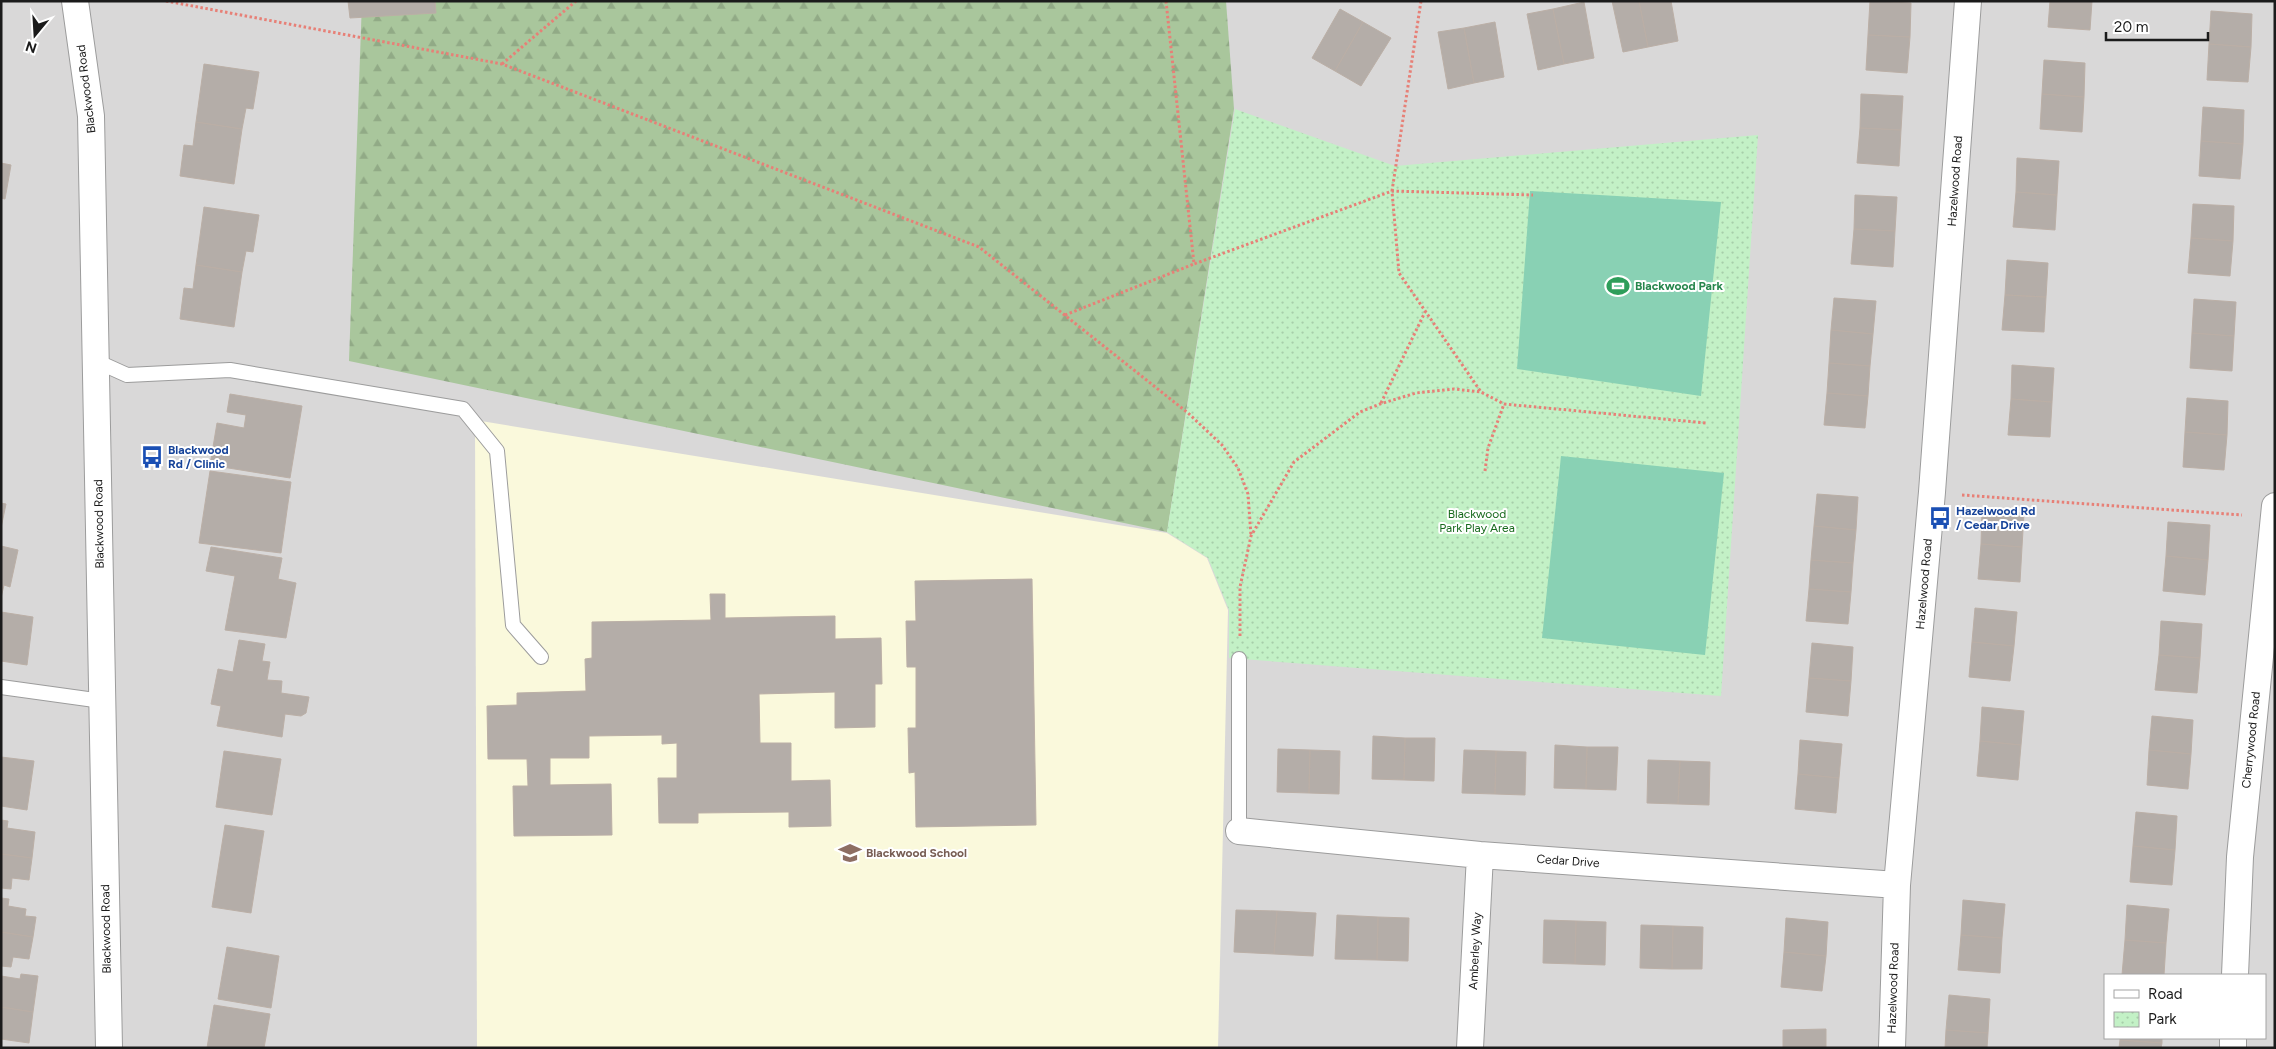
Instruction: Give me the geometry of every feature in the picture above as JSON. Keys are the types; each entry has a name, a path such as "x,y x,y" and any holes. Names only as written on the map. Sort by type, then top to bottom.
{"street":[{"name":"Blackwood Road","path":"74,1 91,116 109,1048"},
{"name":"Hazelwood Road","path":"1892,1048 1897,886 1932,492 1968,1"},
{"name":"Cherrywood Road","path":"2236,974 2240,857 2274,512"},
{"name":"Cedar Drive","path":"1239,831 1480,855 1897,886"},
{"name":"Amberley Way","path":"1470,1048 1480,855"}],"lane":[{"path":"96,362 127,375 230,370 463,409 497,451 513,625 541,657"},
{"path":"1239,659 1239,831"},
{"path":"1,687 102,702"}],"path":[{"path":"166,1 502,64 979,247 1188,413 1222,445 1238,468 1248,494 1251,536 1240,587 1239,659"},
{"path":"502,64 576,1"},
{"path":"1166,1 1194,264"},
{"path":"1421,1 1392,191 1399,273 1481,392"},
{"path":"1065,315 1194,264 1392,191 1533,194"},
{"path":"1380,404 1426,312"},
{"path":"1251,536 1294,462 1360,412 1416,393 1454,389 1481,392 1504,404 1706,423"},
{"path":"1485,471 1488,448 1504,404"},
{"path":"1932,492 2274,512"}],"shaded area":[{"path":"1,1 2275,1 2275,1048 1,1048"},
{"name":"Blackwood School","path":"475,420 1167,533 1207,558 1228,610 1218,1048 477,1048"}],"green space":[{"path":"362,1 1226,1 1234,109 1167,532 349,361"},
{"name":"Blackwood Park","path":"1235,109 1395,166 1758,135 1721,696 1229,658 1229,610 1208,558 1167,532"},
{"name":"Blackwood Park","path":"1530,191 1721,202 1701,396 1517,369"},
{"path":"1561,456 1724,473 1705,655 1542,638"}],"building":[{"path":"348,1 435,1 436,13 350,18"},
{"path":"1612,1 1639,1 1648,47 1623,52"},
{"path":"1639,1 1671,1 1678,41 1648,47"},
{"path":"1870,1 1911,3 1910,37 1868,35"},
{"path":"2050,1 2092,1 2090,30 2048,27"},
{"path":"1584,2 1594,58 1564,64 1553,9"},
{"path":"1340,9 1363,22 1335,71 1312,58"},
{"path":"1553,9 1564,64 1538,70 1527,14"},
{"path":"2211,11 2252,14 2251,47 2209,44"},
{"path":"1363,22 1391,38 1361,86 1335,71"},
{"path":"1495,22 1504,77 1474,83 1464,28"},
{"path":"1464,28 1474,83 1448,89 1438,32"},
{"path":"1868,35 1910,37 1907,73 1866,70"},
{"path":"2209,44 2251,47 2248,82 2207,80"},
{"path":"2044,60 2085,63 2084,97 2042,94"},
{"path":"204,64 259,72 253,109 246,108 242,129 196,122"},
{"path":"1861,94 1903,96 1901,130 1860,128"},
{"path":"2042,94 2084,97 2082,132 2040,129"},
{"path":"2203,107 2244,110 2243,144 2201,141"},
{"path":"196,122 242,129 234,184 180,176 184,145 193,146"},
{"path":"1860,128 1901,130 1899,166 1857,163"},
{"path":"2201,141 2243,144 2240,179 2199,176"},
{"path":"2017,158 2059,161 2057,195 2016,192"},
{"path":"1,163 11,165 5,199 1,198"},
{"path":"2016,192 2057,195 2055,230 2013,227"},
{"path":"1855,195 1897,197 1895,231 1854,229"},
{"path":"2193,204 2234,206 2233,241 2191,238"},
{"path":"204,207 259,215 253,252 246,251 242,272 196,265"},
{"path":"1854,229 1895,231 1893,267 1851,264"},
{"path":"2191,238 2233,241 2230,276 2188,273"},
{"path":"2007,260 2048,263 2046,297 2005,295"},
{"path":"196,265 242,272 234,327 180,319 184,288 193,289"},
{"path":"2005,295 2046,297 2044,332 2002,330"},
{"path":"1834,298 1876,301 1873,334 1831,330"},
{"path":"2194,299 2236,302 2234,336 2192,333"},
{"path":"1831,330 1873,334 1870,366 1829,363"},
{"path":"2192,333 2234,336 2232,371 2190,368"},
{"path":"1829,363 1870,366 1868,396 1827,393"},
{"path":"2012,365 2054,368 2052,402 2011,399"},
{"path":"1827,393 1868,396 1865,428 1824,425"},
{"path":"230,394 302,406 290,478 210,465 217,423 244,428 246,415 227,412"},
{"path":"2187,398 2228,401 2227,435 2185,432"},
{"path":"2011,399 2052,402 2050,437 2008,435"},
{"path":"2185,432 2227,435 2224,470 2183,467"},
{"path":"210,471 291,482 281,553 199,543"},
{"path":"1817,494 1858,497 1856,530 1814,526"},
{"path":"1,503 6,504 1,528"},
{"path":"1982,510 2024,513 2022,547 1981,544"},
{"path":"2168,522 2210,525 2208,560 2166,556"},
{"path":"1814,526 1856,530 1853,563 1811,560"},
{"path":"1981,544 2022,547 2020,582 1978,579"},
{"path":"1,546 18,550 10,587 4,585 1,598"},
{"path":"211,547 282,558 278,579 296,583 286,638 225,630 235,576 206,571"},
{"path":"2166,556 2208,560 2205,595 2163,591"},
{"path":"1811,560 1853,563 1851,592 1809,589"},
{"path":"1032,579 1036,825 916,827 915,772 909,773 908,728 916,728 916,667 907,667 906,621 916,621 915,581"},
{"path":"1809,589 1851,592 1848,624 1806,621"},
{"path":"710,594 725,594 725,618 835,616 835,639 881,638 882,684 875,684 875,727 835,728 835,692 759,694 760,743 791,743 791,781 830,780 831,826 789,827 789,812 698,813 698,823 659,823 658,778 677,778 677,743 662,744 662,735 589,736 589,758 550,758 550,785 611,784 612,835 514,836 513,786 528,786 527,759 488,759 487,706 517,705 517,693 586,691 585,659 592,658 592,622 711,620"},
{"path":"1975,608 2017,612 2014,646 1972,642"},
{"path":"1,612 33,617 27,665 1,661"},
{"path":"2161,621 2202,624 2200,658 2159,655"},
{"path":"239,640 265,644 262,661 270,662 267,680 282,681 281,693 309,697 306,713 301,716 285,714 282,737 217,726 221,706 211,704 218,669 233,672"},
{"path":"1972,642 2014,646 2010,681 1969,677"},
{"path":"1812,643 1853,647 1851,681 1809,678"},
{"path":"2159,655 2200,658 2197,693 2155,690"},
{"path":"1809,678 1851,681 1848,716 1806,712"},
{"path":"1982,707 2024,711 2021,745 1980,741"},
{"path":"2152,716 2193,720 2191,754 2149,750"},
{"path":"1373,736 1405,738 1404,780 1372,779"},
{"path":"1405,738 1435,738 1434,781 1404,780"},
{"path":"1800,740 1842,744 1839,778 1798,774"},
{"path":"1980,741 2021,745 2018,780 1977,776"},
{"path":"1555,745 1587,747 1586,789 1554,788"},
{"path":"1587,747 1618,747 1616,790 1586,789"},
{"path":"1278,749 1310,750 1309,793 1277,792"},
{"path":"1310,750 1340,751 1339,794 1309,793"},
{"path":"1464,750 1496,751 1495,794 1462,793"},
{"path":"2149,750 2191,754 2188,789 2147,785"},
{"path":"224,751 281,759 272,815 216,807"},
{"path":"1496,751 1526,752 1525,795 1495,794"},
{"path":"1,757 34,761 27,810 1,806"},
{"path":"1648,760 1680,761 1678,804 1647,803"},
{"path":"1680,761 1710,762 1709,805 1678,804"},
{"path":"1798,774 1839,778 1836,813 1795,809"},
{"path":"2136,812 2177,816 2175,850 2133,846"},
{"path":"1,820 8,821 7,828 35,832 32,858 1,854"},
{"path":"225,825 264,831 251,913 212,907"},
{"path":"2133,846 2175,850 2172,885 2130,882"},
{"path":"1,854 32,858 29,880 12,878 11,889 1,888"},
{"path":"1,898 9,899 8,906 26,909 25,916 36,917 33,937 1,932"},
{"path":"1963,900 2005,904 2002,938 1961,935"},
{"path":"2127,905 2169,909 2166,943 2125,940"},
{"path":"1236,910 1277,911 1274,954 1234,952"},
{"path":"1277,911 1316,913 1313,956 1274,954"},
{"path":"1337,915 1378,917 1377,960 1335,959"},
{"path":"1378,917 1409,918 1408,961 1377,960"},
{"path":"1786,918 1828,922 1826,956 1784,952"},
{"path":"1544,920 1576,921 1575,964 1543,963"},
{"path":"1576,921 1606,922 1605,965 1575,964"},
{"path":"1641,925 1673,926 1672,969 1640,968"},
{"path":"1673,926 1703,927 1702,969 1672,969"},
{"path":"1,932 33,937 29,959 13,957 11,967 1,966"},
{"path":"1961,935 2002,938 2000,973 1958,970"},
{"path":"2125,940 2166,943 2164,974 2122,974"},
{"path":"227,947 279,956 271,1008 218,999"},
{"path":"1784,952 1826,956 1822,991 1781,987"},
{"path":"21,974 38,976 33,1012 1,1007 1,976 20,979"},
{"path":"1949,995 1990,999 1988,1033 1946,1030"},
{"path":"214,1005 270,1014 264,1048 207,1048"},
{"path":"1,1007 33,1012 29,1043 1,1039"},
{"path":"1826,1029 1826,1048 1783,1048 1783,1030"},
{"path":"1946,1030 1988,1033 1987,1048 1945,1048"},
{"path":"2162,1039 2162,1043 2120,1040"},
{"path":"2120,1040 2162,1043 2161,1048 2119,1048"}],"place":[{"name":"Blackwood Park","path":"1618,286"},
{"name":"Blackwood Rd / Clinic","path":"152,457"},
{"name":"Hazelwood Rd / Cedar Drive","path":"1940,518"},
{"name":"Blackwood School","path":"850,853"}],"park label":[{"name":"Blackwood Park Play Area","path":"1477,521"}]}
